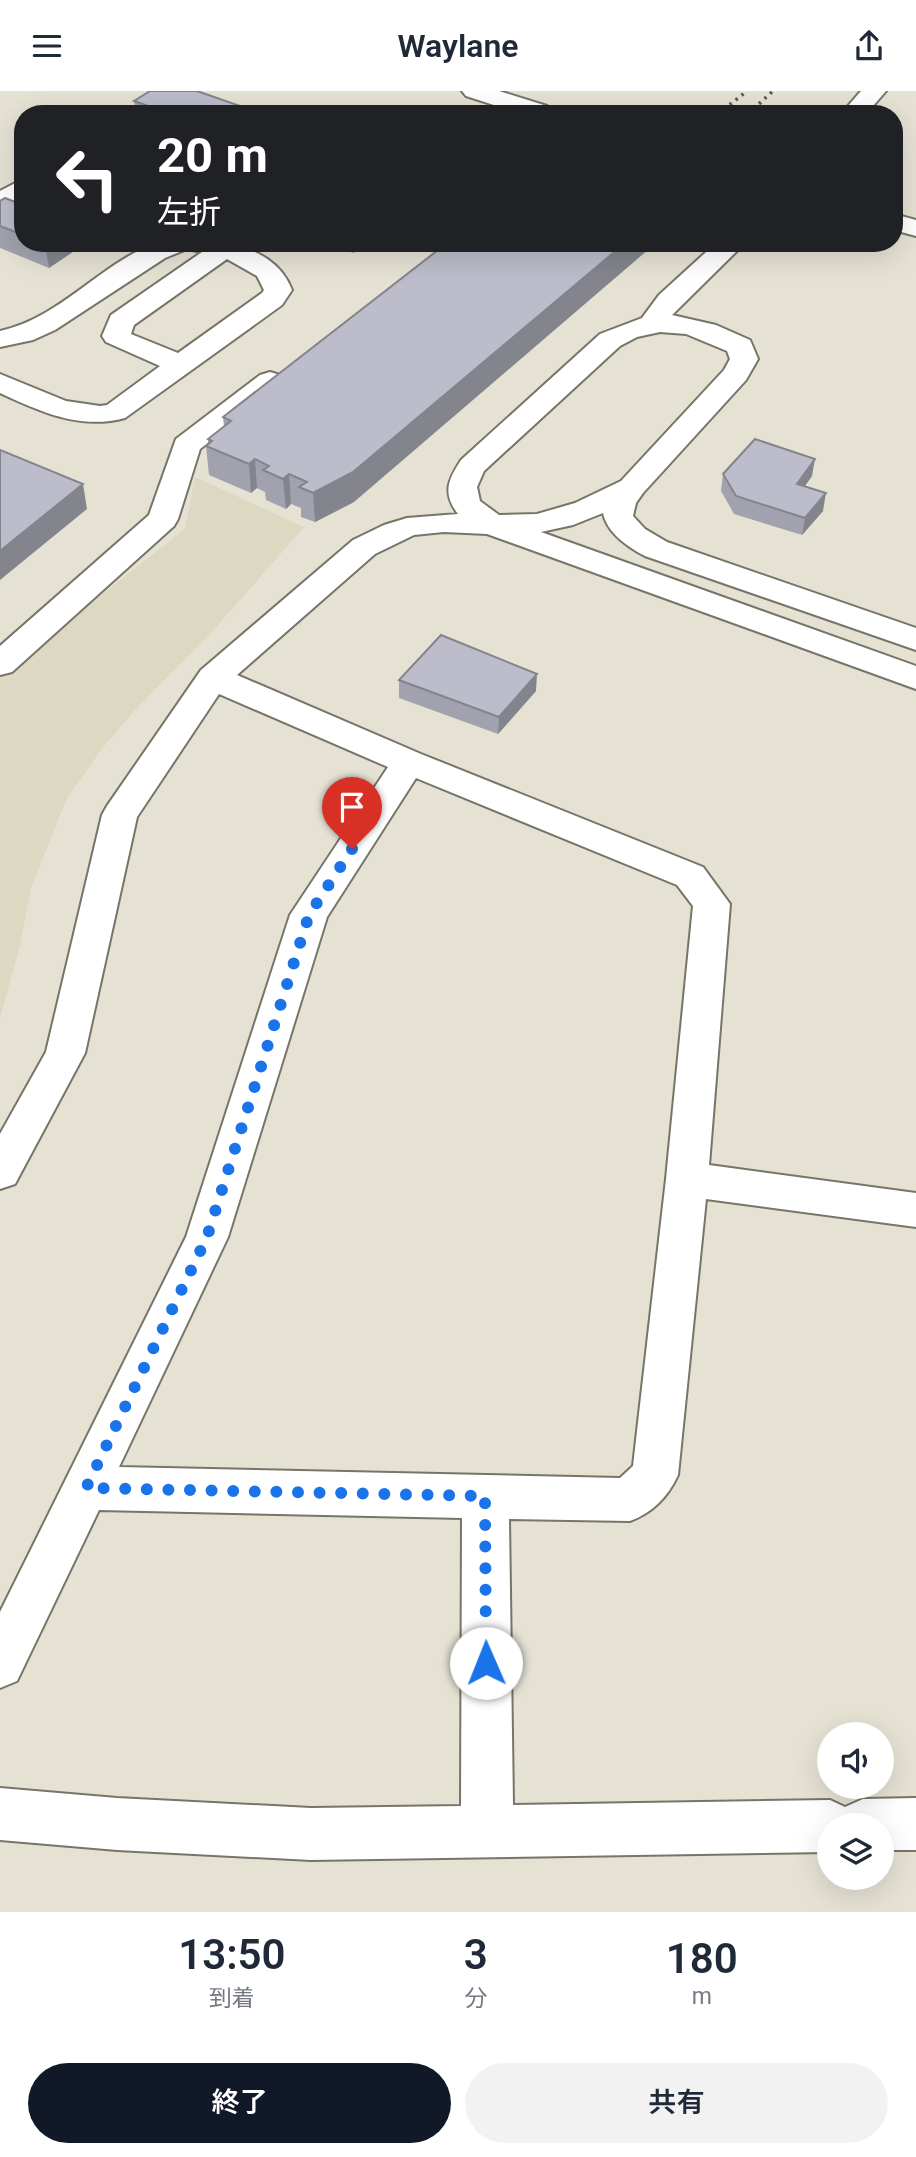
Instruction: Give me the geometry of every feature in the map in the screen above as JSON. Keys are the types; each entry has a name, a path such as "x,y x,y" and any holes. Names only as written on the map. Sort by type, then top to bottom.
{"street":[{"path":"474,91 519,105"},
{"path":"861,105 874,91"},
{"path":"0,376 6,338 28,333 51,320 138,260 157,252"},
{"path":"183,365 123,341 116,335 116,329 121,321 220,252"},
{"path":"0,383 67,411 101,415 126,406 272,299 278,290 276,280 270,272 227,252"},
{"path":"653,322 669,301 722,252"},
{"path":"916,639 638,541 625,529 618,516 621,503 632,487 736,374 744,359 740,346 714,333 682,323 653,322 630,328 610,340 472,466 462,481 461,496 473,512 495,526 916,678"},
{"path":"0,664 163,519 186,445 297,360"},
{"path":"0,1172 65,1053 120,815 213,678 364,547 411,526 441,523 495,526 535,524 562,519 632,487"},
{"path":"86,1488 631,1500 655,1475 687,1179 712,904 690,876 409,762 213,678"},
{"path":"0,1664 207,1237 309,915 409,762"},
{"path":"687,1179 916,1210"},
{"path":"485,1496 488,1833"},
{"path":"0,1814 117,1824 311,1834 817,1826"},
{"path":"894,1824 916,1824"}],"shaded area":[{"path":"195,477 304,527 211,633 134,711 101,750 66,800 31,888 20,946 0,1018 0,678 21,658 185,529"}],"building":[{"path":"150,91 197,91 237,105 145,105 134,101"},
{"path":"5,198 14,202 14,231 0,226 0,201"},
{"path":"435,252 614,252 353,472 313,493 299,487 307,482 289,474 283,479 263,470 269,466 255,459 249,464 206,446 212,441 208,439 231,421 223,417"},
{"path":"755,439 815,459 797,484 826,493 805,518 736,496 723,474"},
{"path":"0,450 83,484 0,551"},
{"path":"441,635 537,674 499,717 399,680"}],"railway":[{"path":"729,105 747,91"},
{"path":"758,105 773,91"}],"route":[{"path":"352,849 309,915 207,1237 86,1488 485,1496 486,1663"}]}
